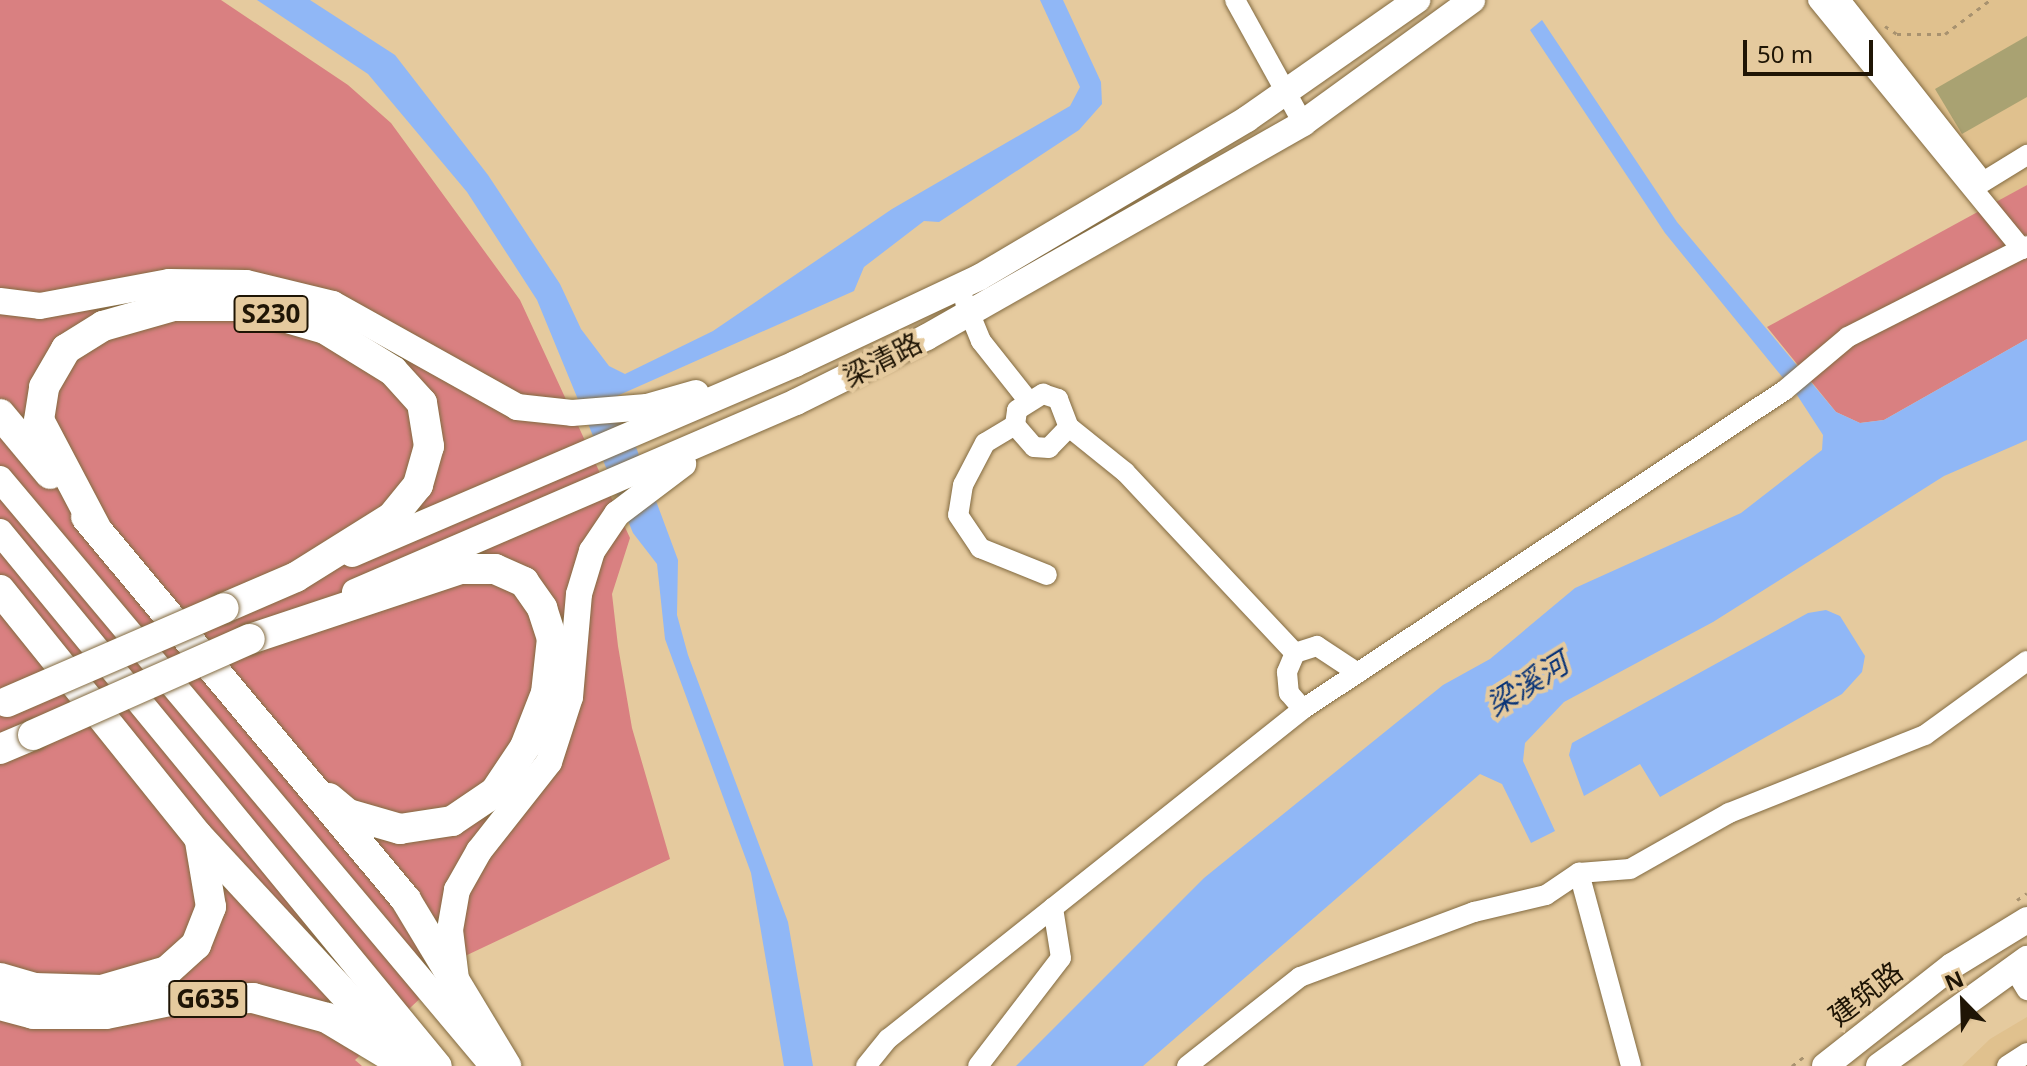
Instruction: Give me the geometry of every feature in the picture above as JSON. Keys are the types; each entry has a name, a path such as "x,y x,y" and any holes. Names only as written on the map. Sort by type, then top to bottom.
{"highway":[{"name":"S230","path":"97,530 39,420 44,387 66,349 103,326 173,306 246,306 325,329 393,371 422,403 429,446 418,485 392,517 296,577"},
{"path":"0,414 406,900 465,1004 506,1066"},
{"path":"279,626 460,569 495,569 524,582 552,638 546,693 525,747 495,792 452,821 400,829 348,814 299,775"},
{"path":"4,703 296,577"},
{"path":"0,590 198,836 411,1066"},
{"name":"梁清路","path":"12,745 279,626"},
{"path":"0,978 34,988 102,990 167,971 196,945 211,907 198,836"},
{"name":"G635","path":"0,1005 33,1014 106,1014 175,1000 253,998 327,1018 401,1066"}],"main road":[{"name":"梁清路","path":"650,417 795,364 958,288 1287,93 1417,0"},
{"name":"梁清路","path":"279,626 775,411 971,313 1303,123 1472,0"},
{"path":"0,301 40,306 169,282 246,283 333,304 517,407 650,417"},
{"path":"465,1004 452,968 457,890 479,851 549,762 570,697 579,594 592,551 617,514 657,479 775,411"},
{"path":"296,577 578,457 650,417"},
{"path":"0,479 493,1066"},
{"path":"0,532 439,1066"},
{"name":"建筑路","path":"1825,1066 1952,966 2027,920"},
{"path":"1879,1066 2020,963"}],"street":[{"path":"1235,0 1303,123"},
{"path":"866,1066 871,1053 1303,709 1785,390 1811,367 1889,313 2024,247 1818,0"},
{"path":"1840,0 1983,182 2027,155"},
{"path":"958,288 981,341 1027,399"},
{"path":"1047,575 980,548 958,515 963,485 985,443 1015,425 1027,399 1043,394 1058,399 1069,427 1125,472 1295,653"},
{"path":"1015,425 1034,447 1049,448 1069,427"},
{"path":"1303,709 1289,693 1287,672 1295,653 1317,646 1358,673"},
{"path":"1187,1066 1300,977 1474,912 1546,895 1579,873 1630,869 1729,813 1925,735 2027,661"},
{"path":"1579,873 1631,1066"},
{"path":"978,1066 1061,958 1053,908"},
{"path":"2020,963 2027,990"},
{"path":"2007,1066 2027,1053"}],"path":[{"path":"1876,20 1897,34 1945,34 1990,0"}],"shaded area":[{"path":"0,0 221,0 348,85 391,123 520,300 630,538 612,594 618,646 632,728 670,859 465,956 355,1060 362,1066 0,1066"},
{"path":"1828,0 2027,0 2027,185 1989,207"},
{"path":"2027,185 2027,339 1884,420 1860,423 1836,412 1767,327"},
{"path":"2027,1017 2027,1066 1962,1066 1990,1039"}],"water":[{"path":"257,0 310,0 395,55 488,175 560,284 581,329 609,366 625,374 713,331 892,209 1070,106 1080,87 1040,0 1063,0 1101,82 1102,104 1079,130 939,222 924,221 864,267 854,291 617,396 678,560 677,615 688,655 788,922 813,1066 784,1066 751,873 665,639 657,564 633,533 537,300 467,192 368,74"},
{"name":"梁溪河","path":"1542,20 1677,222 1836,412 1860,423 1884,420 2027,339 2027,440 1944,476 1713,622 1564,702 1525,743 1523,761 1555,831 1531,843 1502,784 1480,774 1143,1066 1016,1066 1204,878 1443,685 1490,659 1575,588 1741,513 1822,450 1823,435 1797,395 1665,233 1530,30"},
{"path":"1826,610 1840,616 1865,656 1862,672 1842,694 1660,797 1640,764 1584,796 1569,755 1572,743 1808,613"}],"building":[{"path":"2027,36 2027,97 1962,134 1935,89"}]}
